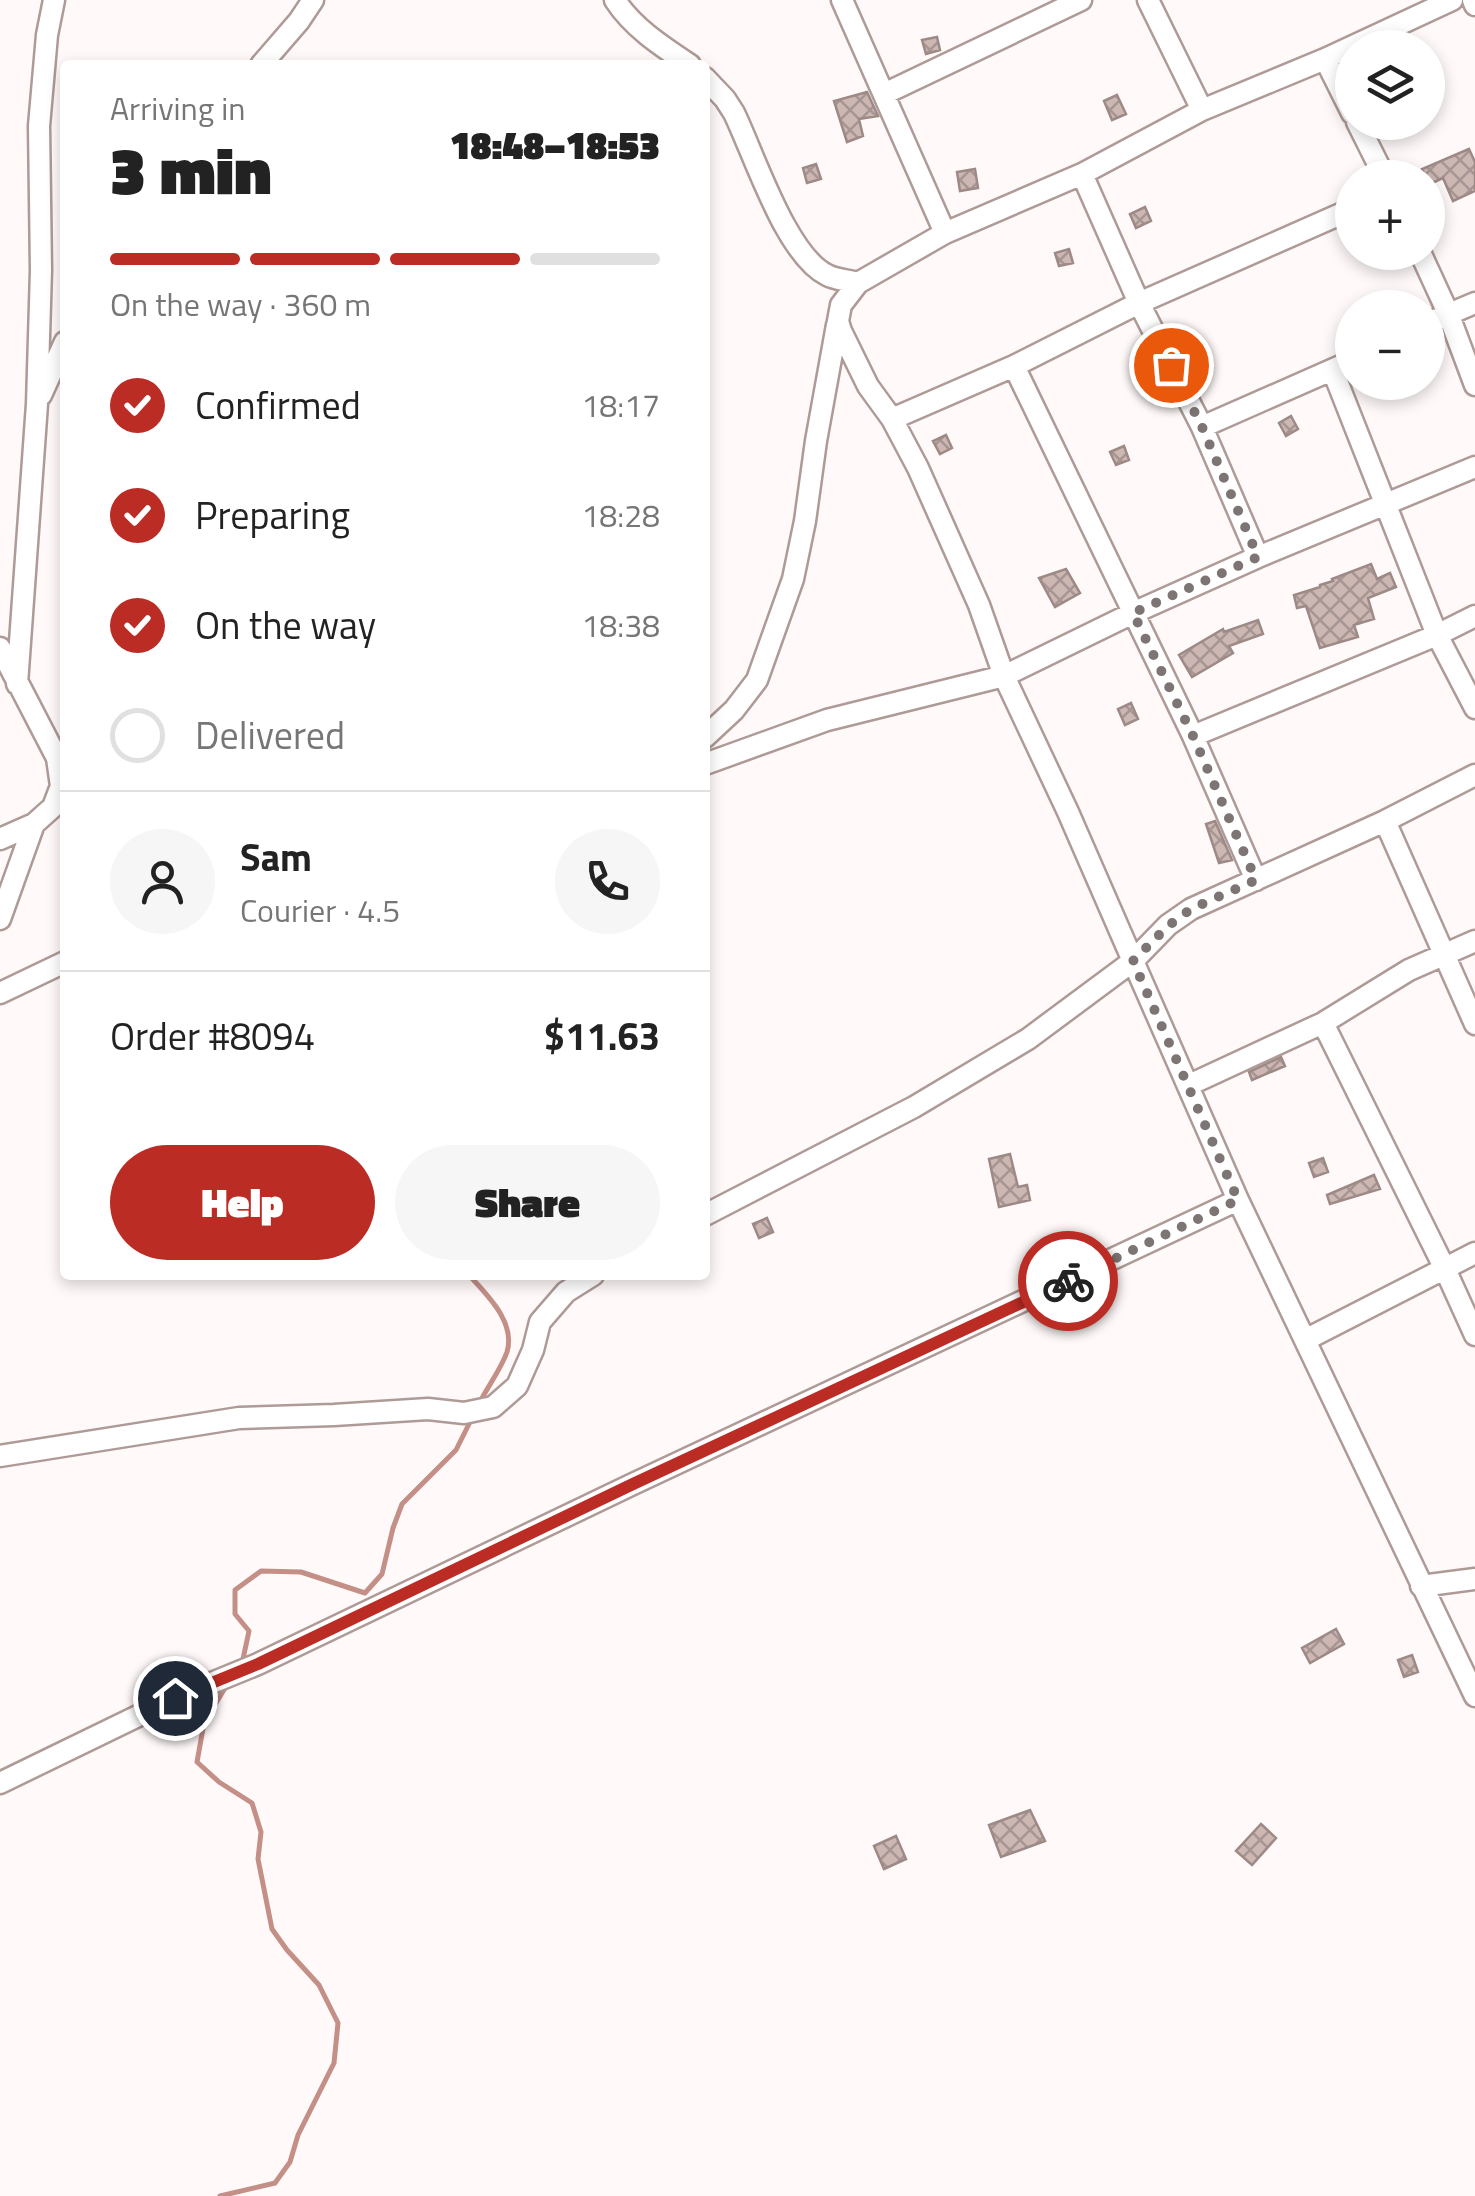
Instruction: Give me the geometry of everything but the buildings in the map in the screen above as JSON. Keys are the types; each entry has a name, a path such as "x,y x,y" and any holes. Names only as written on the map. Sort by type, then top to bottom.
{"street":[{"path":"17,684 37,404 41,270 38,126 54,0"},
{"path":"265,60 312,0"},
{"path":"615,0 649,36 683,60"},
{"path":"842,0 945,233"},
{"path":"884,94 1081,0"},
{"path":"1148,0 1202,110"},
{"path":"710,732 757,680 793,579 838,322 844,299 858,282 945,233 1082,174 1202,110 1452,0"},
{"path":"1325,59 1335,79"},
{"path":"710,83 734,113 785,226 807,260 827,276 858,282"},
{"path":"1082,174 1202,427 1258,557"},
{"path":"892,419 1335,217"},
{"path":"1428,270 1475,385"},
{"path":"1445,315 1475,303"},
{"path":"838,322 868,386 892,419 944,524 1004,676 1238,1200 1475,1696"},
{"path":"37,404 60,353"},
{"path":"1014,366 1193,736 1256,880"},
{"path":"1202,427 1335,369"},
{"path":"1353,400 1386,506 1436,635 1475,708"},
{"path":"710,762 826,720 1004,676 1258,557 1475,468"},
{"path":"1193,736 1475,616"},
{"path":"0,648 57,758 60,779"},
{"path":"710,1211 930,1097 1028,1039 1133,961 1191,909 1475,775"},
{"path":"0,839 34,824 53,807 60,789"},
{"path":"1385,820 1475,1024"},
{"path":"0,919 34,824"},
{"path":"1189,1085 1323,1023 1371,991 1475,942"},
{"path":"0,993 60,964"},
{"path":"1323,1023 1446,1269 1475,1336"},
{"path":"0,1783 1238,1200"},
{"path":"1306,1340 1475,1253"},
{"path":"0,1456 239,1418 428,1409 464,1414 493,1407 517,1386 540,1322 566,1292 585,1280"},
{"path":"1421,1586 1475,1579"}],"waterway":[{"path":"474,1280 504,1320 509,1341 480,1402"},
{"path":"239,1665 249,1631 235,1614 235,1590 261,1571 301,1572 365,1593 382,1574 402,1504 456,1450 473,1416"},
{"path":"220,2196 275,2183 290,2162 298,2135 334,2063 338,2023 319,1985 272,1929 258,1859 261,1832 252,1803 197,1762 204,1723 228,1683"}],"way so far":[{"path":"1068,1281 1238,1200 1133,961 1191,909 1256,880 1193,736 1133,613 1258,557 1171,365"}],"route":[{"path":"175,1698 258,1664 1068,1281"}]}
